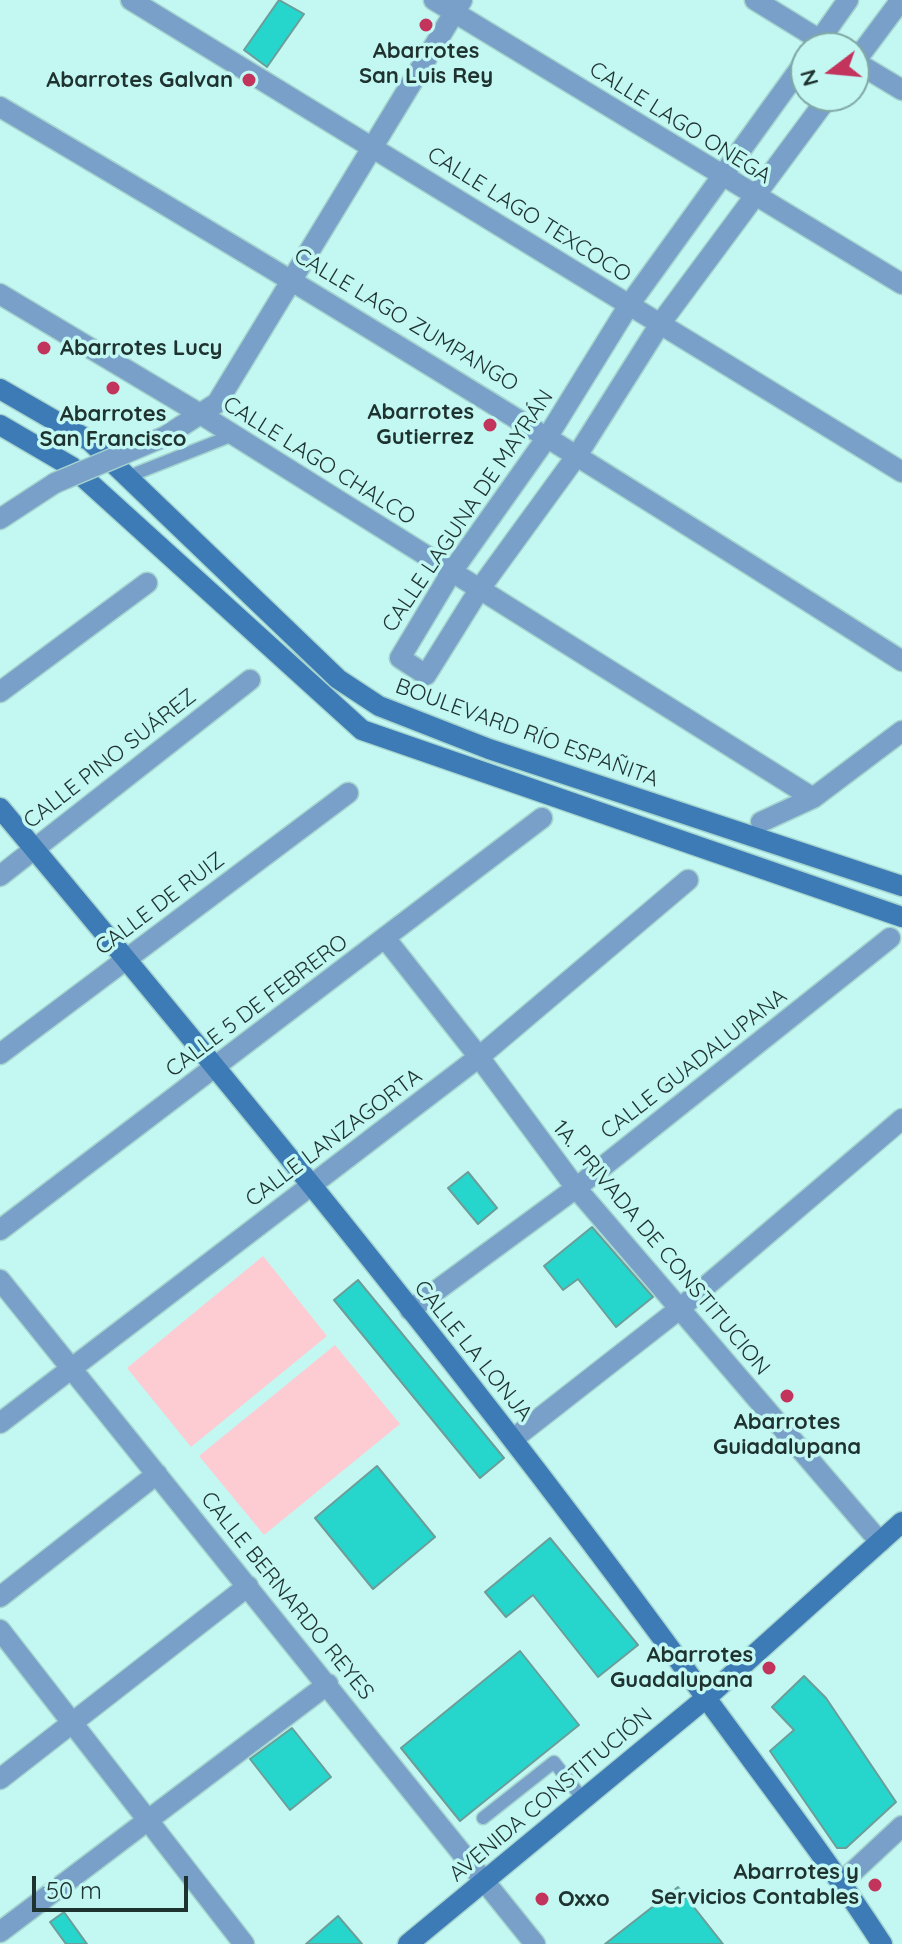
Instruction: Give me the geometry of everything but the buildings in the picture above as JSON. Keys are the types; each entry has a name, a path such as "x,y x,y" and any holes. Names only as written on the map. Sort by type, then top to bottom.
{"main road":[{"name":"BOULEVARD RÍO ESPAÑITA","path":"0,389 90,441 338,679 379,706 489,749 902,886"},
{"path":"0,425 72,467 362,730 902,917"},
{"name":"CALLE LA LONJA","path":"0,808 310,1186 593,1542 842,1882 882,1944"},
{"name":"AVENIDA CONSTITUCIÓN","path":"408,1944 706,1698 902,1522"}],"street":[{"name":"CALLE LAGO TEXCOCO","path":"131,0 902,472"},
{"name":"CALLE LAGO ONEGA","path":"434,0 458,6 722,177 902,284"},
{"path":"755,0 803,32"},
{"path":"830,32 848,0"},
{"path":"870,41 901,0"},
{"path":"0,519 55,483 166,436 217,403 458,6"},
{"path":"870,71 902,90"},
{"name":"CALLE LAGUNA DE MAYRÁN","path":"790,82 629,305 548,436 451,573 400,658 426,675 479,590 578,454 660,324 817,112"},
{"name":"CALLE LAGO ZUMPANGO","path":"0,107 292,279 578,454 902,661"},
{"name":"CALLE LAGO CHALCO","path":"0,294 202,415 813,798"},
{"path":"0,692 147,583"},
{"name":"CALLE PINO SUÁREZ","path":"0,876 250,680"},
{"path":"761,822 813,798 902,731"},
{"name":"CALLE DE RUIZ","path":"0,1054 348,793"},
{"name":"CALLE 5 DE FEBRERO","path":"0,1230 542,818"},
{"name":"CALLE LANZAGORTA","path":"0,1423 479,1057 688,880"},
{"name":"1A. PRIVADA DE CONSTITUCION","path":"385,938 479,1057 576,1188 880,1542"},
{"name":"CALLE GUADALUPANA","path":"410,1310 576,1188 890,938"},
{"path":"513,1439 678,1310 902,1119"},
{"name":"CALLE BERNARDO REYES","path":"0,1280 535,1944"},
{"path":"0,1597 157,1474"},
{"path":"0,1779 248,1586"},
{"path":"0,1630 147,1820 233,1940"},
{"path":"0,1932 328,1684"},
{"path":"842,1882 902,1826"}],"lane":[{"path":"137,473 233,435"},
{"path":"483,1818 554,1762 582,1798"}],"shaded area":[{"path":"263,1256 327,1336 191,1447 127,1368"},
{"path":"335,1345 400,1424 264,1535 199,1456"}],"place":[{"name":"Abarrotes San Luis Rey","path":"426,25"},
{"name":"Abarrotes Galvan","path":"249,80"},
{"name":"Abarrotes Lucy","path":"44,348"},
{"name":"Abarrotes San Francisco","path":"113,388"},
{"name":"Abarrotes Gutierrez","path":"490,425"},
{"name":"Abarrotes Guiadalupana","path":"787,1396"},
{"name":"Abarrotes Guadalupana","path":"769,1668"},
{"name":"Abarrotes y Servicios Contables","path":"875,1885"},
{"name":"Oxxo","path":"542,1899"}]}
